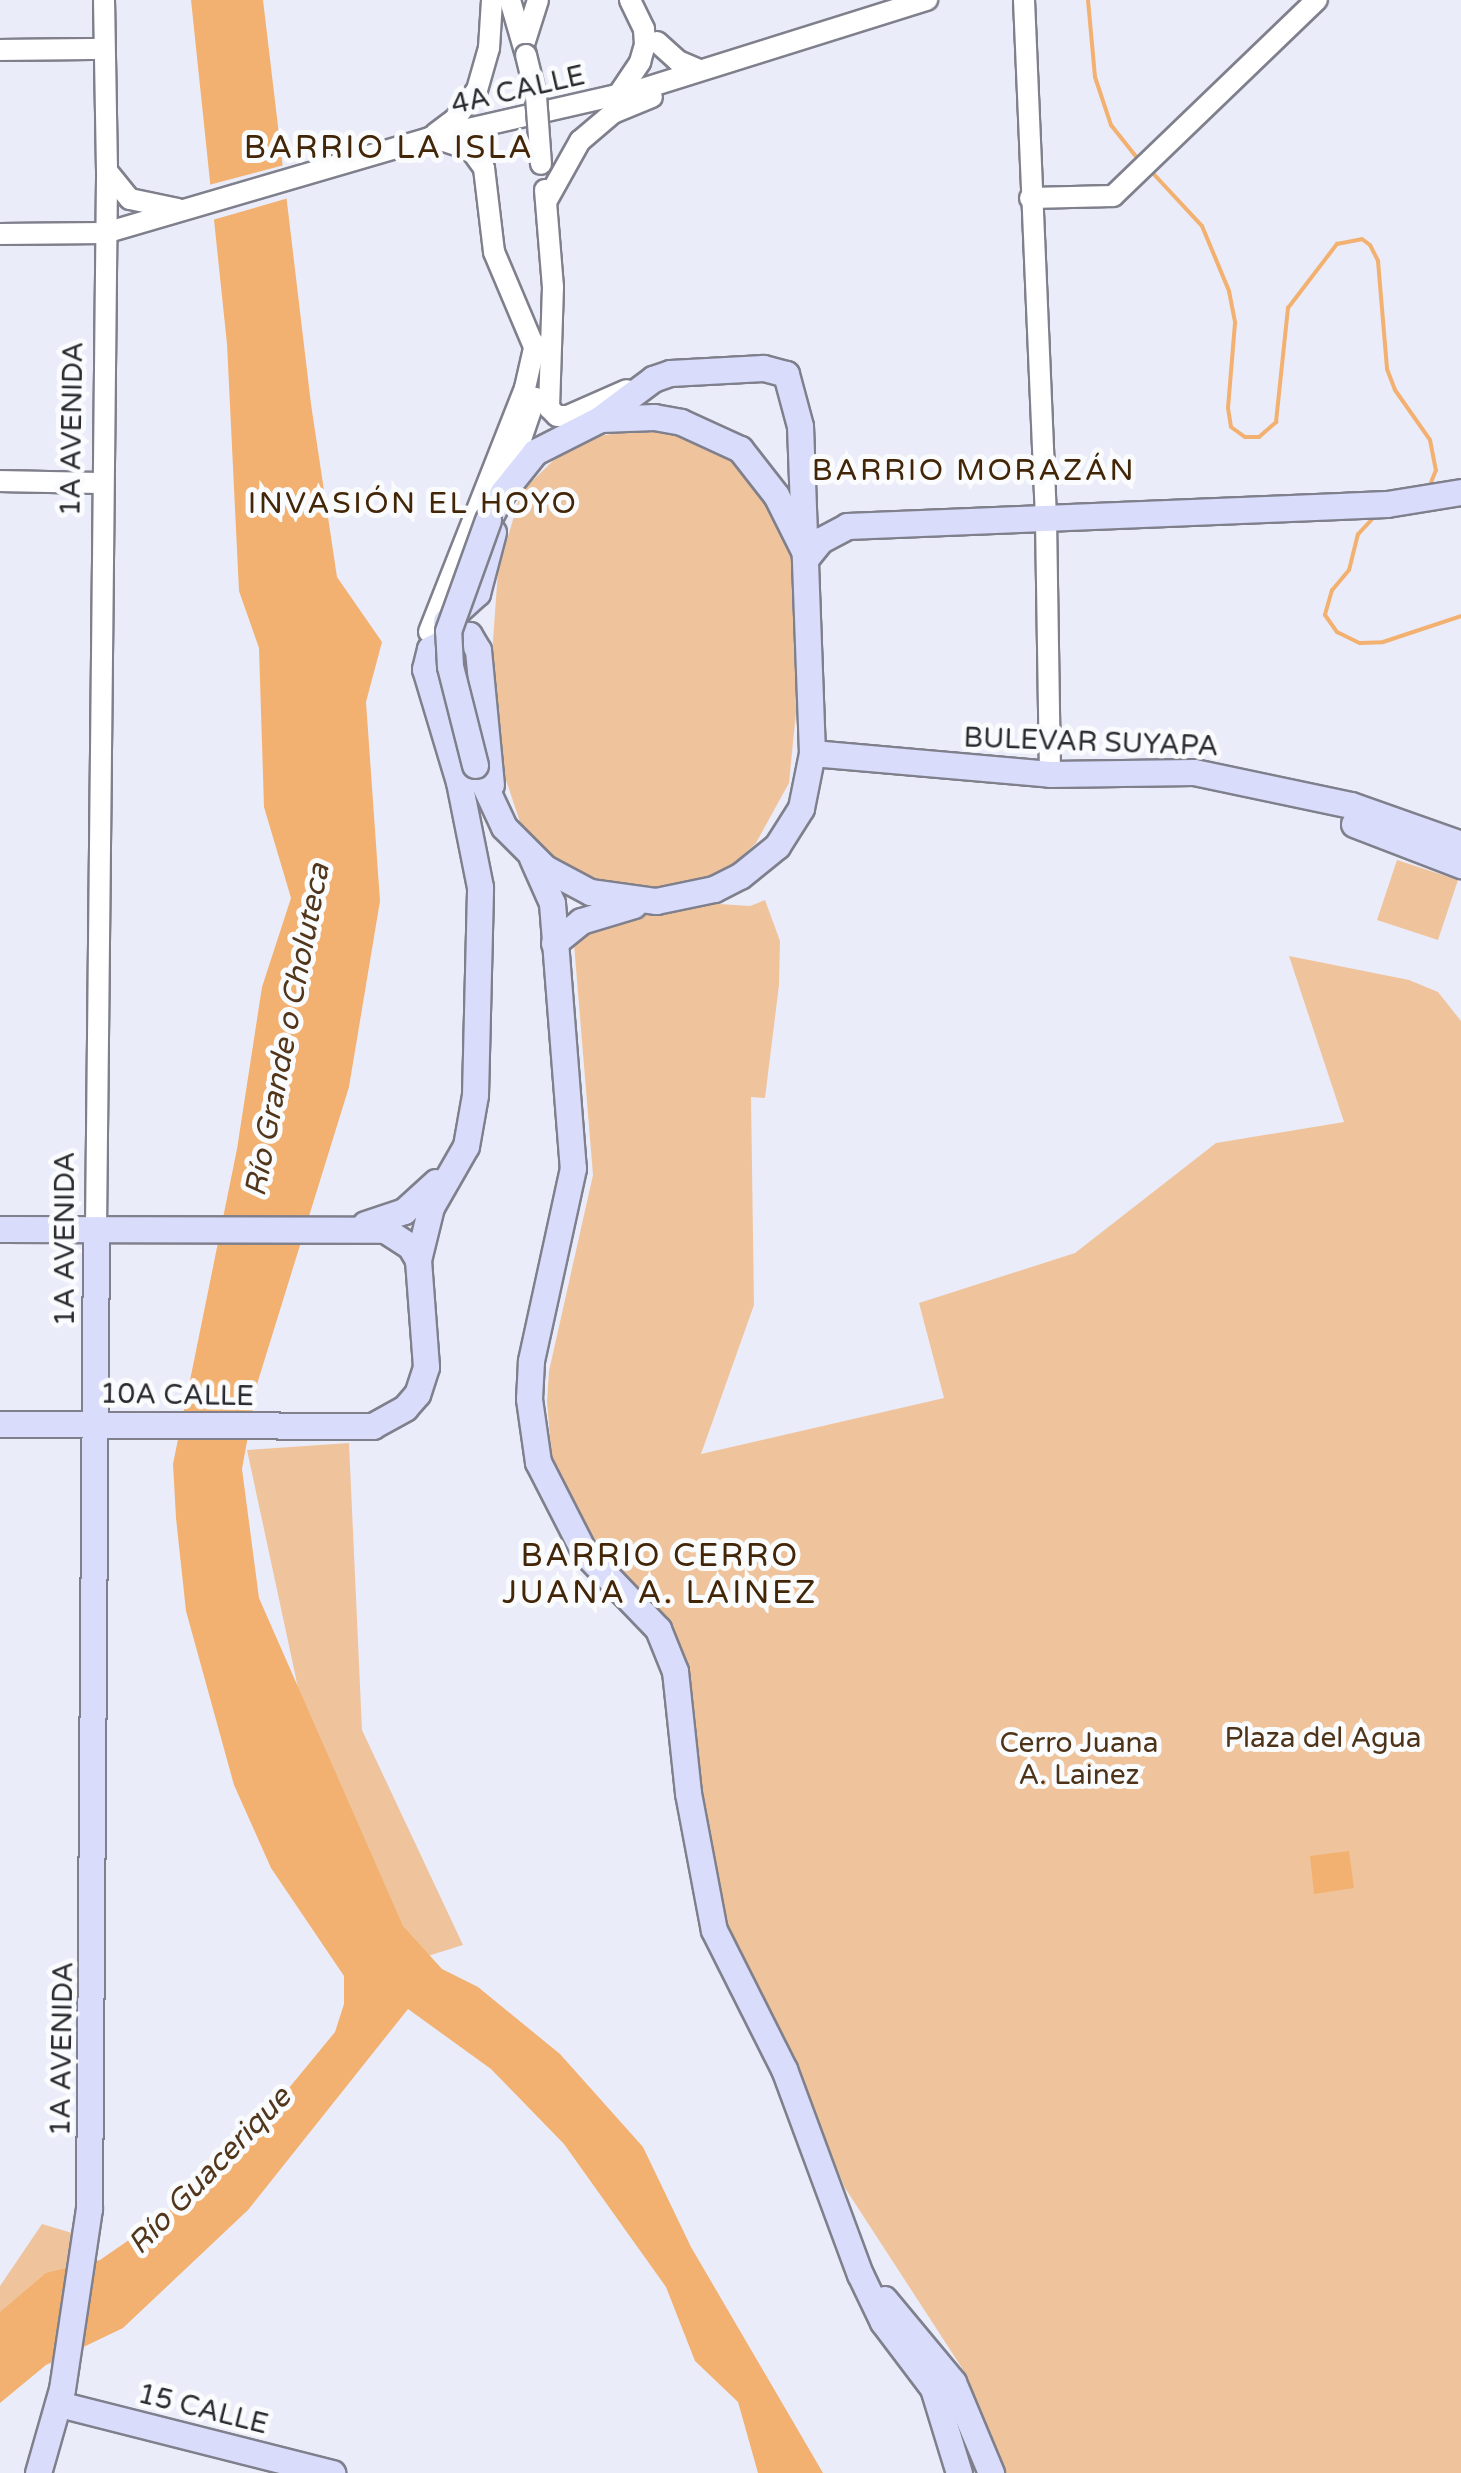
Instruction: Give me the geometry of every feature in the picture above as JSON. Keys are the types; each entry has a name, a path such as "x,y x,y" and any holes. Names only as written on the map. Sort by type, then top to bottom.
{"main road":[{"path":"554,943 597,914 714,889 740,876 778,846 801,808 812,754 807,556 800,426 786,374 763,368 670,374 653,379 598,420 535,452 503,492 488,520 448,631 450,666 475,766 493,809 532,858 552,902 554,943 574,1168 532,1361 530,1399 538,1462 584,1552 658,1629 675,1671 688,1794 714,1930 784,2069 860,2274 883,2322 933,2388 959,2473"},
{"path":"598,420 654,417 681,422 740,449 776,494 807,556"},
{"path":"344,1227 380,1221 422,1198 438,1180 464,1116 470,887 449,786 413,674 414,654 429,632 477,593 503,492"},
{"path":"805,501 826,519 848,526 1387,504 1456,493"},
{"path":"807,556 821,540 848,526"},
{"path":"418,1260 431,1207 466,1146 475,1095 480,887 458,782 426,668 430,650 458,634 469,635 478,650 493,809"},
{"name":"BULEVAR SUYAPA","path":"812,754 1050,774 1194,772 1350,805 1461,844"},
{"name":"BULEVAR SUYAPA","path":"1305,797 1338,818 1461,865"},
{"path":"532,858 590,892 656,901"},
{"path":"0,1228 386,1230 400,1237 418,1260"},
{"name":"1A AVENIDA","path":"38,2473 58,2406 87,2224 94,2016 96,1229"},
{"name":"10A CALLE","path":"0,1424 353,1428 390,1420 417,1394 424,1378 418,1260"},
{"path":"860,2274 953,2382 991,2473"},
{"path":"896,2312 942,2389 978,2473"},
{"name":"15 CALLE","path":"58,2406 332,2473"}],"street":[{"name":"1A AVENIDA","path":"96,1229 107,171 104,0"},
{"path":"430,138 455,119 477,90 489,48 492,0"},
{"path":"525,52 538,0"},
{"path":"629,92 645,44 644,29 630,0"},
{"path":"648,0 657,42 678,61 699,70"},
{"name":"4A CALLE","path":"0,234 105,234 430,138 629,92 927,0"},
{"path":"1024,0 1046,519 1050,774"},
{"path":"1030,198 1113,196 1317,0"},
{"path":"429,632 525,388 554,287 536,96 515,3"},
{"path":"546,200 580,141 613,113 690,80 784,52 848,24"},
{"path":"629,92 657,42"},
{"path":"0,50 104,50"},
{"path":"430,138 463,144 481,162 494,252 539,344 548,402 557,416 574,414 653,379"},
{"path":"107,171 136,201 189,208"},
{"path":"503,492 542,377 539,344"},
{"path":"0,481 102,483"}],"green space":[{"path":"645,429 678,430 733,451 787,527 793,563 798,692 789,783 756,843 732,866 685,888 625,890 581,877 554,860 520,822 501,765 491,668 498,571 521,492 560,454 599,436"},
{"path":"1397,860 1458,880 1438,940 1377,920"},
{"name":"Cerro Juana A. Lainez","path":"765,900 780,941 779,985 765,1098 751,1097 754,1305 701,1454 944,1398 919,1303 1075,1253 1216,1143 1344,1122 1289,956 1409,980 1438,992 1461,1021 1461,2473 1006,2473 962,2368 845,2188 783,2037 722,1915 702,1811 680,1650 658,1610 603,1558 575,1517 552,1460 547,1402 549,1371 593,1175 574,944 579,928 592,920 704,903 750,906"},
{"path":"349,1443 362,1730 463,1945 415,1960 309,1739 247,1450"},
{"path":"42,2224 72,2233 62,2294 0,2348 0,2286"}],"water":[{"name":"Río Grande o Choluteca","path":"191,0 263,0 311,404 337,577 382,642 366,702 380,901 349,1087 258,1381 242,1469 259,1598 403,1926 442,1969 478,1987 560,2054 643,2147 691,2247 823,2473 758,2473 738,2402 695,2361 666,2287 564,2144 491,2069 408,2009 248,2210 123,2328 46,2365 0,2403 0,2312 46,2273 100,2260 165,2215 247,2139 335,2032 344,2004 344,1976 271,1868 234,1785 186,1611 176,1518 173,1464 237,1149 262,987 291,898 264,807 259,648 239,591 227,344"},
{"path":"1349,1851 1354,1888 1314,1894 1310,1856"}],"pier":[{"path":"288,164 292,197 209,221 205,186"}],"waterway":[{"path":"1088,0 1095,77 1111,125 1138,159"},
{"path":"1149,169 1202,226 1229,291 1235,323 1228,408 1231,427 1245,437 1259,437 1276,422 1288,308 1337,244 1362,239 1370,245 1378,261 1387,369 1395,390 1430,440 1436,470 1429,487"},
{"path":"1375,516 1358,534 1349,570 1332,590 1325,615 1337,632 1360,643 1383,642 1461,616"}],"district":[{"name":"BARRIO LA ISLA","path":"389,148"},
{"name":"BARRIO MORAZÁN","path":"974,471"},
{"name":"INVASIÓN EL HOYO","path":"413,504"},
{"name":"BARRIO CERRO JUANA A. LAINEZ","path":"660,1576"}],"park label":[{"name":"Plaza del Agua","path":"1323,1738"}],"water label":[{"name":"Río Guacerique","path":"210,2171"}]}
